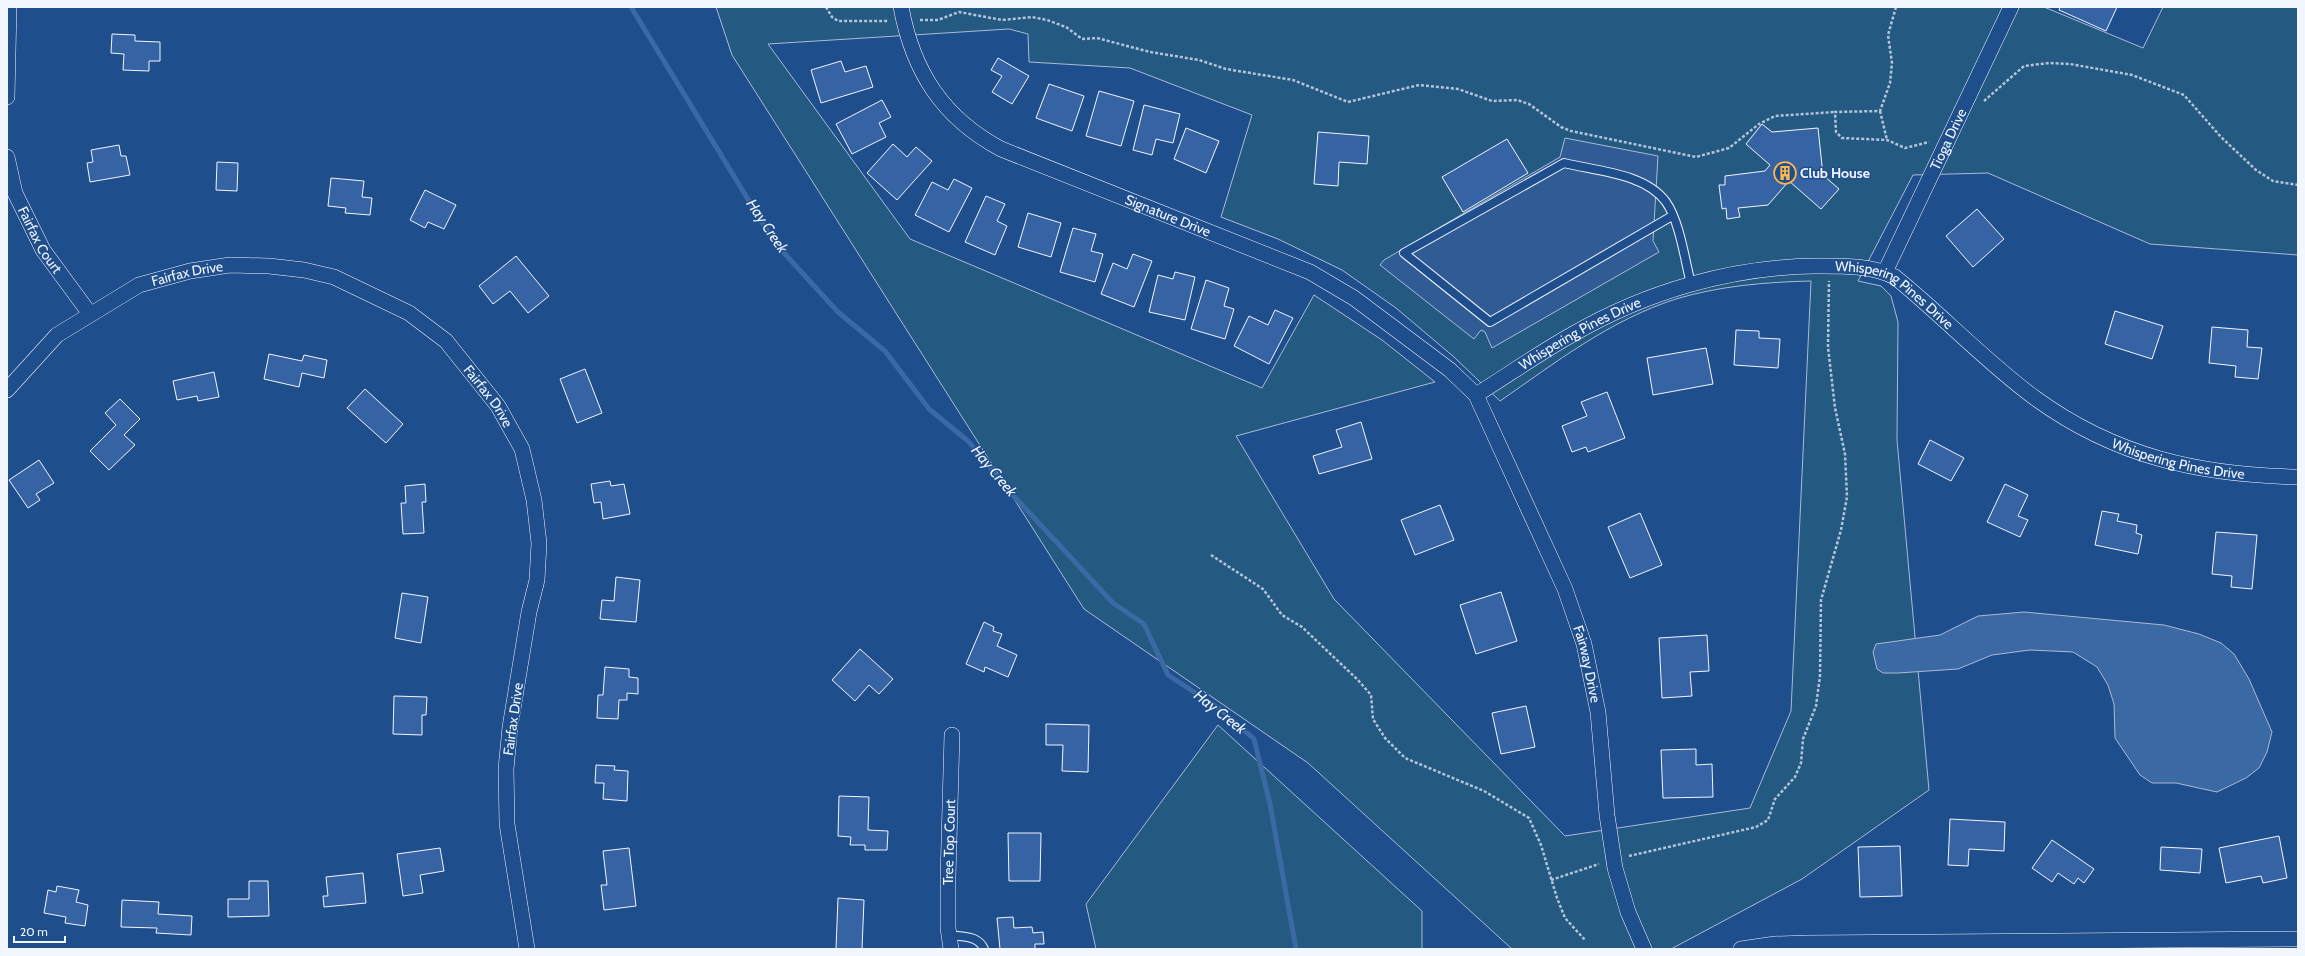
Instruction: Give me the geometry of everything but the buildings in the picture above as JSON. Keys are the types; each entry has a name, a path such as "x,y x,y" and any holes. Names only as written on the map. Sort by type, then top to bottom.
{"street":[{"path":"7,97 9,7"},
{"name":"Tioga Drive","path":"1885,272 2011,7"},
{"name":"Signature Drive","path":"902,14 918,63 940,100 967,128 983,139 1007,152 1310,272 1354,298 1450,370 1476,396"},
{"name":"Fairfax Court","path":"7,157 15,193 43,250 90,314"},
{"name":"Fairfax Drive","path":"7,390 57,335 139,285 190,271 230,265 269,266 304,270 334,277 409,313 446,341 498,406 522,449 534,500 539,543 537,580 510,727 506,769 507,824 527,949"},
{"name":"Whispering Pines Drive","path":"1476,396 1572,334 1601,319 1652,297 1691,284 1720,277 1772,268 1830,266 1885,272 1904,284 2035,398 2094,435 2132,451 2186,466 2244,475 2298,477"},
{"name":"Fairway Drive","path":"1476,396 1565,589 1584,644 1598,712 1613,859 1619,888 1644,949"},
{"name":"Tree Top Court","path":"950,942 948,878 952,735"},
{"path":"1741,949 1775,944 2298,940"}],"lane":[{"path":"1672,216 1490,322 1404,253 1564,163 1632,179 1642,183 1660,195 1667,203 1672,216 1691,284"},
{"path":"950,942 972,938 981,943 984,949"}],"path":[{"path":"826,7 832,17 838,21 902,14 938,20 959,12 1002,20 1032,17 1066,27 1082,38 1097,38 1150,52 1199,60 1226,69 1293,80 1348,102 1419,85 1458,89 1492,101 1517,100 1529,104 1561,127 1571,130 1696,157 1729,148 1759,124 1775,116 1880,111"},
{"path":"1887,140 1880,111 1890,83 1892,63 1888,35 1896,7"},
{"path":"1979,104 1990,97 2024,66 2049,63 2070,64 2132,74 2184,95 2221,137 2256,170 2274,180 2298,185"},
{"path":"1835,112 1836,132 1842,138 1887,140 1904,148 1932,141"},
{"path":"1552,880 1613,859 1756,827 1768,820 1776,799 1795,777 1801,763 1803,739 1816,706 1820,676 1821,600 1841,530 1847,497 1844,454 1835,408 1828,347 1830,266"},
{"path":"1211,555 1263,589 1282,615 1302,628 1358,680 1371,695 1373,719 1386,738 1406,758 1484,791 1529,818 1542,845 1565,918 1585,940"}],"shaded area":[{"path":"716,7 2044,7 2143,48 2163,7 2298,7 2298,255 2150,244 1988,173 1913,175 1858,281 1881,286 1891,296 1898,322 1897,440 1929,790 1802,879 1671,949 1512,949 1308,763 1084,609 732,55","holes":["1009,29 1028,34 1029,62 1130,68 1252,115 1221,217 1278,239 1342,270 1396,308 1454,357 1500,401 1562,358 1606,330 1628,318 1652,308 1676,299 1726,288 1777,282 1811,281 1791,711 1750,808 1565,836 1334,599 1236,436 1435,382 1382,340 1314,295 1262,388 910,239 768,44"]},
{"path":"1565,138 1658,156 1653,241 1659,252 1492,348 1485,332 1481,330 1474,339 1380,265 1384,260 1560,157"},
{"path":"2024,612 2164,625 2199,634 2221,643 2234,654 2249,679 2272,732 2267,752 2259,768 2246,778 2217,792 2176,783 2152,783 2140,775 2115,738 2114,704 2108,685 2097,667 2073,652 2030,650 1992,655 1958,669 1883,673 1877,669 1873,652 1876,644 1940,635 1978,616"},
{"path":"1218,725 1422,911 1422,949 1096,949 1086,904"}],"waterway":[{"name":"Hay Creek","path":"631,7 774,242 838,312 885,351 929,409 968,441 1012,494 1113,603 1144,624 1168,675 1220,709 1254,739 1270,804 1296,949"}],"place":[{"name":"Club House","path":"1785,173"}]}
